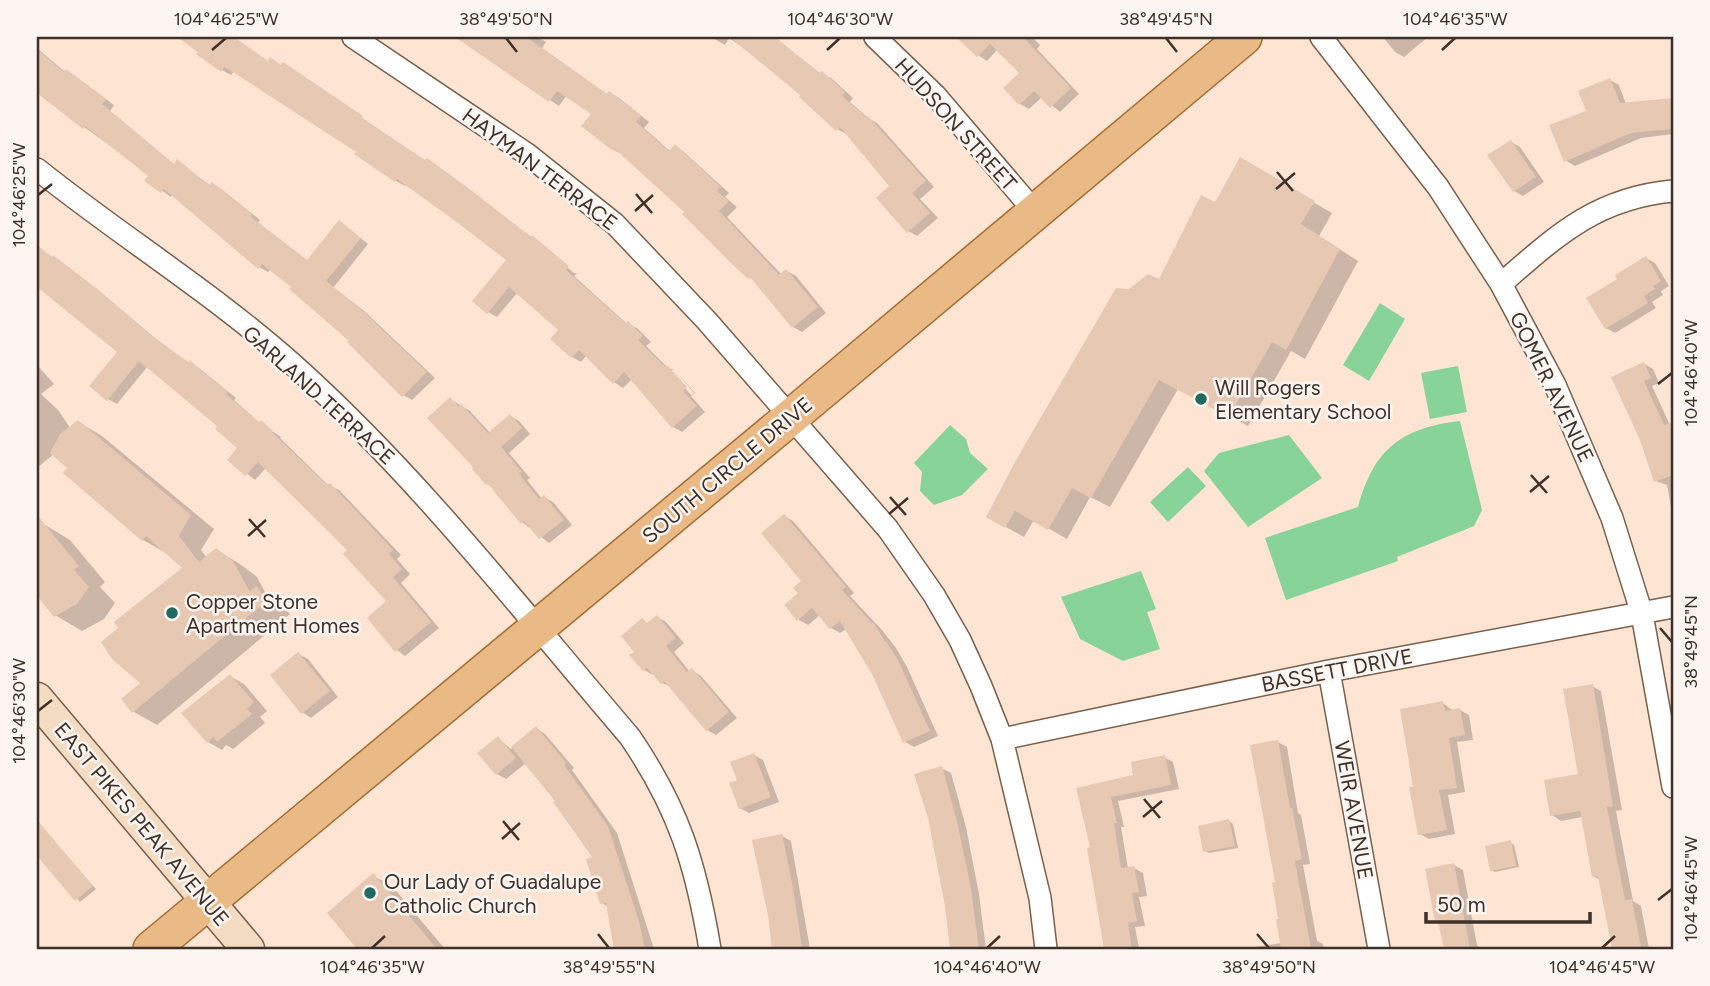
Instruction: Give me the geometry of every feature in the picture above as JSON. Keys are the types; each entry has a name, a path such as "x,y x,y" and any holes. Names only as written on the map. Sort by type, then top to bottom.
{"main road":[{"name":"SOUTH CIRCLE DRIVE","path":"151,949 1244,37"},
{"name":"EAST PIKES PEAK AVENUE","path":"37,699 248,949"}],"street":[{"name":"HAYMAN TERRACE","path":"353,37 527,154 615,224 699,312 888,529 922,576 960,640 1002,739 1040,898 1046,949"},
{"name":"HUDSON STREET","path":"875,37 936,96 1035,212"},
{"name":"GOMER AVENUE","path":"1321,37 1438,187 1501,284 1555,385 1612,518 1642,614 1673,787"},
{"name":"GARLAND TERRACE","path":"37,169 166,265 295,367 386,453 445,518 630,737 651,768 680,826 701,896 710,949"},
{"path":"1501,284 1555,239 1603,208 1632,197 1673,191"},
{"name":"BASSETT DRIVE","path":"1002,739 1329,671 1673,607"},
{"name":"WEIR AVENUE","path":"1329,671 1379,949"}],"green space":[{"path":"1380,303 1405,319 1369,381 1343,365"},
{"path":"1458,366 1467,412 1430,419 1421,373"},
{"path":"1460,421 1482,510 1474,526 1397,557 1398,561 1286,600 1265,538 1358,507 1372,470 1393,445 1421,429"},
{"path":"950,425 966,439 970,453 988,469 962,495 934,505 920,491 922,472 914,463"},
{"path":"1289,435 1322,478 1248,527 1204,471 1219,453"},
{"path":"1188,467 1206,486 1168,522 1150,502"},
{"path":"1141,571 1156,609 1147,612 1160,649 1123,661 1080,639 1061,597"}],"building":[{"path":"177,37 234,37 268,61 270,57 281,65 283,62 425,160 427,158 531,237 532,235 569,266 566,270 643,336 638,340 687,387 683,391 697,406 672,428 624,372 613,384 579,350 571,358 550,339 558,330 509,287 487,314 472,301 506,260 397,179 395,182 354,154 356,152 236,74 224,67 221,72"},
{"path":"455,37 526,37 607,94 609,91 641,116 636,122 669,151 675,144 721,187 717,191 729,201 719,211 779,275 786,269 818,307 792,328 750,277 748,279 732,264 682,214 684,212 615,149 613,151 581,126 591,114 557,91 549,102"},
{"path":"730,37 775,37 819,73 822,71 845,92 842,96 868,116 926,181 912,193 930,213 907,233 876,198 889,186 840,127 836,131 799,97 800,95"},
{"path":"956,37 1023,37 1071,88 1050,108 1034,91 1019,105 1003,88 1019,73 990,44 977,57"},
{"path":"37,49 64,72 66,69 106,99 102,104 174,164 177,159 209,185 212,182 252,214 250,216 307,260 339,220 361,238 326,281 354,303 427,372 402,397 347,342 349,341 289,289 291,287 262,264 258,269 164,189 161,193 144,181 148,176 85,126 83,129 37,93"},
{"path":"1610,78 1620,103 1673,98 1673,129 1631,133 1564,162 1549,125 1586,111 1578,91"},
{"path":"1511,140 1536,177 1513,192 1487,155"},
{"path":"1240,157 1315,201 1301,224 1340,249 1286,350 1272,342 1229,417 1159,380 1091,498 1072,488 1048,530 1015,511 1005,528 986,517 1116,288 1129,289 1148,274 1159,279 1201,195 1215,202"},
{"path":"37,245 96,288 147,332 188,362 189,360 259,422 261,420 327,485 330,483 393,550 389,554 402,569 393,577 431,622 395,652 367,618 386,601 343,554 347,550 258,462 245,476 227,460 237,448 215,429 217,426 139,361 107,401 89,386 117,352 37,287"},
{"path":"1646,256 1661,281 1644,296 1648,303 1605,329 1586,298 1617,279 1615,275"},
{"path":"1644,362 1651,378 1644,381 1664,425 1673,422 1673,475 1654,482 1640,440 1611,377"},
{"path":"450,397 458,406 461,404 488,433 510,414 522,428 501,447 522,472 519,474 539,499 544,495 564,520 539,539 524,521 521,524 427,418"},
{"path":"78,420 191,515 179,536 199,562 216,548 233,561 250,592 256,586 268,600 132,713 121,699 140,683 112,659 101,642 118,628 114,622 182,568 146,536 142,541 63,473 67,468 50,453 60,434"},
{"path":"784,514 846,587 842,590 873,622 886,641 898,660 930,731 903,743 873,676 840,621 830,629 812,608 797,621 784,605 798,593 793,588 801,581 761,533"},
{"path":"37,515 79,566 74,570 89,587 77,604 54,617 37,596"},
{"path":"657,615 676,638 666,646 687,672 692,668 729,712 706,731 664,681 661,684 647,668 643,671 629,655 634,652 621,636 642,618 647,623"},
{"path":"298,652 330,691 301,714 270,675"},
{"path":"230,674 254,702 247,709 252,714 217,742 213,737 207,743 181,713"},
{"path":"1593,684 1613,806 1607,807 1625,900 1632,899 1641,947 1632,949 1612,949 1598,876 1592,877 1580,811 1550,816 1544,780 1578,774 1563,689"},
{"path":"1443,701 1445,711 1460,708 1465,735 1449,738 1457,788 1439,790 1447,830 1418,835 1409,787 1413,787 1400,709"},
{"path":"536,726 566,763 564,765 608,826 639,921 645,949 614,949 606,903 600,904 586,859 592,857 553,802 555,801 511,747"},
{"path":"498,736 516,758 496,775 477,753"},
{"path":"1278,740 1302,859 1295,861 1311,949 1281,949 1276,919 1272,882 1275,882 1250,745"},
{"path":"754,753 771,797 739,809 729,783 737,780 730,762"},
{"path":"1165,755 1171,785 1111,797 1117,823 1114,823 1121,868 1134,866 1139,892 1132,893 1137,921 1128,923 1132,949 1104,949 1087,848 1090,847 1076,788 1133,775 1131,762"},
{"path":"942,766 971,888 979,949 950,949 945,906 928,818 914,774"},
{"path":"1229,819 1235,846 1203,852 1198,826"},
{"path":"37,820 93,886 75,901 37,856"},
{"path":"782,834 802,949 772,949 768,915 752,840"},
{"path":"1511,840 1516,866 1490,871 1485,846"},
{"path":"1454,863 1470,949 1444,949 1438,922 1435,922 1425,869"},
{"name":"Our Lady of Guadalupe Catholic Church","path":"373,873 437,949 357,949 327,913"}],"place":[{"name":"Will Rogers Elementary School","path":"1201,399"},
{"name":"Copper Stone Apartment Homes","path":"172,613"},
{"name":"Our Lady of Guadalupe Catholic Church","path":"370,893"}]}
